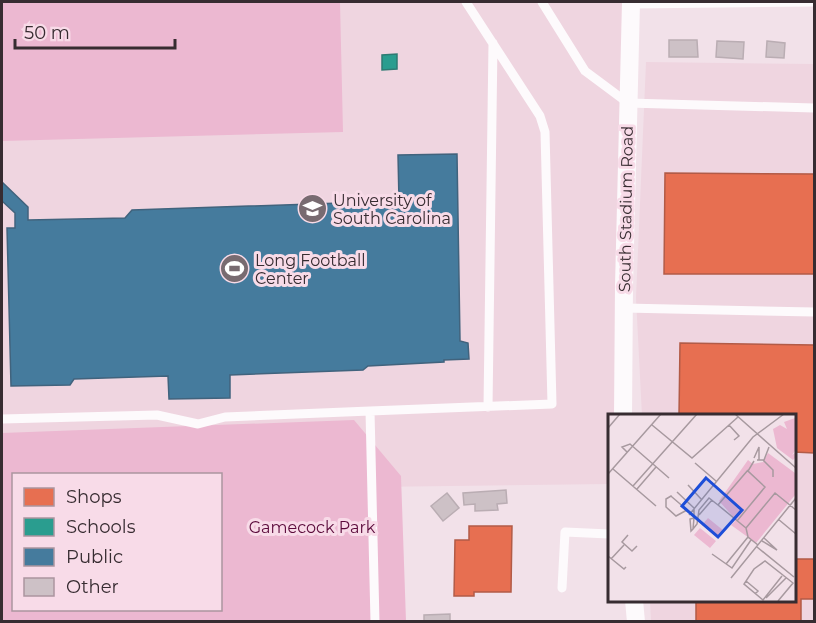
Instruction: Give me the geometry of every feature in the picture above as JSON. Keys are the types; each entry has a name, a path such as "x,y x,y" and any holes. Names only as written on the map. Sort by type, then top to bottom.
{"street":[{"name":"South Stadium Road","path":"624,414 624,308 631,3"},
{"path":"634,602 636,621"}],"lane":[{"path":"2,419 157,415 198,424 225,417 552,404 545,132 540,116 466,2"},
{"path":"542,2 585,71 628,103 814,108"},
{"path":"631,3 814,2"},
{"path":"488,406 493,43"},
{"path":"624,308 814,312"},
{"path":"370,411 375,621"},
{"path":"562,588 565,532 608,534"}],"shaded area":[{"name":"University of South Carolina","path":"2,2 622,2 624,414 608,414 608,484 371,487 375,621 2,621"},
{"path":"646,62 814,64 814,621 651,621 650,602 795,602 795,414 642,414 636,298"}],"green space":[{"path":"2,2 340,2 343,132 2,141"},
{"name":"Gamecock Park","path":"354,420 401,476 406,621 2,621 2,433"}],"building: Shops":[{"path":"665,173 814,174 814,274 664,274"},
{"path":"680,343 814,345 814,453 795,452 795,414 679,414"},
{"path":"469,526 512,526 511,592 474,592 474,596 454,596 455,540 469,540"},
{"path":"795,559 814,559 814,599 801,599 801,622 696,622 696,602 795,602"}],"building: Schools":[{"path":"397,54 397,69 382,70 382,55"}],"building: Public":[{"name":"Long Football Center","path":"457,154 460,341 468,343 469,359 368,366 363,370 230,375 230,398 169,399 168,376 74,379 70,385 11,386 7,228 15,228 15,213 2,201 2,182 28,207 28,220 125,218 132,210 399,201 398,155"}],"building: Other":[{"path":"669,40 697,40 698,57 669,57"},
{"path":"717,41 744,42 743,59 716,57"},
{"path":"767,41 785,43 784,58 766,57"},
{"path":"506,490 507,503 497,504 498,510 475,511 475,504 464,505 463,493"},
{"path":"447,493 459,508 443,521 431,506"},
{"path":"450,614 450,622 424,622 424,615"}],"place":[{"name":"University of South Carolina","path":"312,209"},
{"name":"Long Football Center","path":"234,269"}]}
